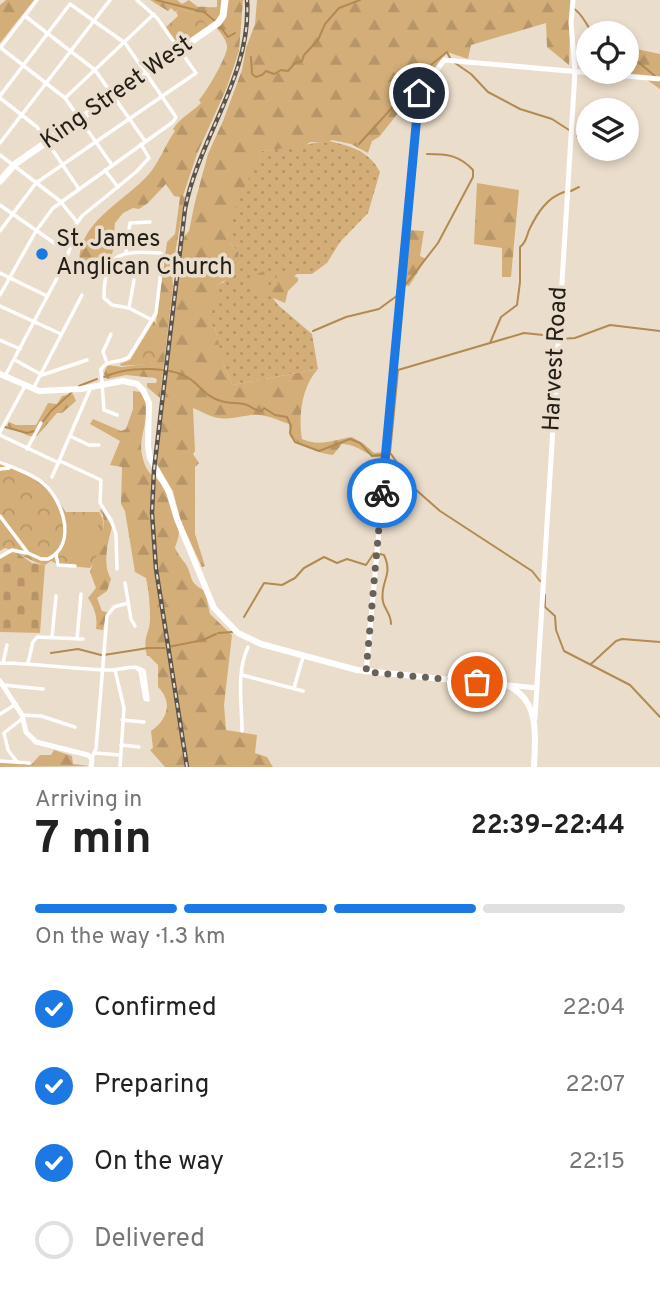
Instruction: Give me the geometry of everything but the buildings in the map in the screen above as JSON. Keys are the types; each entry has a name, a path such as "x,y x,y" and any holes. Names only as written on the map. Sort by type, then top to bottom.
{"main road":[{"name":"King Street West","path":"0,181 14,165 217,24 223,16 225,0"},
{"path":"3,375 33,389 71,390 126,381 140,387 149,403 150,458 169,492 177,519 218,615 233,629 253,641 366,672 502,684 514,689 523,696 535,718 534,767"}],"street":[{"path":"0,142 110,0"},
{"path":"0,231 36,183 196,73 153,14 137,0"},
{"name":"Harvest Road","path":"535,718 575,72 571,23 573,0"},
{"path":"37,1 0,48 65,98 112,165"},
{"path":"0,295 36,232 60,201 79,189 176,119 125,43 70,4 0,97 36,126 79,189"},
{"path":"65,98 153,14"},
{"path":"25,16 95,71 129,119 149,158 82,216 60,245"},
{"path":"366,672 419,96 444,60 660,79"},
{"path":"0,155 60,201 77,223"},
{"path":"105,170 118,187"},
{"path":"0,205 36,232 60,245 83,246"},
{"path":"126,252 130,223 150,222"},
{"path":"3,375 20,349 71,245"},
{"path":"117,415 104,410 100,371 107,363 129,357 152,320 157,306 162,254 126,252 117,257 108,271 104,296 106,301 112,304 129,308 152,320"},
{"path":"0,273 47,296"},
{"path":"129,308 134,280"},
{"path":"33,389 82,295"},
{"path":"0,306 61,334"},
{"path":"107,363 103,352 111,334"},
{"path":"0,340 20,349"},
{"path":"14,360 40,374 88,360"},
{"path":"25,386 0,433 27,449 101,480 100,503 116,534 117,569"},
{"path":"52,477 91,387"},
{"path":"27,449 41,424"},
{"path":"71,436 89,445 99,445"},
{"path":"0,462 46,487 63,519 64,543 56,554 44,559 9,550 0,557"},
{"path":"0,470 11,468"},
{"path":"0,516 28,553"},
{"path":"56,554 58,565 75,566"},
{"path":"125,583 135,626"},
{"path":"77,639 81,594"},
{"path":"52,637 56,596"},
{"path":"91,767 107,616 114,607 128,603"},
{"path":"28,664 34,640 40,636 83,639"},
{"path":"7,645 2,663 115,670 135,667 144,671 148,699 145,699 141,671 135,667"},
{"path":"242,732 243,660 248,647"},
{"path":"294,688 303,656"},
{"path":"115,670 124,708 120,767"},
{"path":"242,675 303,691"},
{"path":"1,684 23,716 26,732 33,741 88,755 120,755"},
{"path":"1,684 43,689"},
{"path":"502,684 537,688"},
{"path":"0,714 16,704"},
{"path":"17,762 11,755 4,733 23,716 41,716 75,727"},
{"path":"122,720 144,722"},
{"path":"121,745 139,747"},
{"path":"7,761 11,755"},
{"path":"0,761 29,763"}],"green space":[{"path":"6,0 34,0 0,43 0,5"},
{"path":"150,0 177,0 182,4 189,0 198,7 217,7 217,0 243,0 239,51 183,196 185,197 172,271 173,287 160,398 147,387 147,383 156,383 155,378 126,375 107,379 104,374 107,365 122,367 152,363 159,326 156,322 167,242 175,234 180,197 174,196 166,184 148,203 139,209 133,208 123,213 115,223 113,250 106,265 93,265 90,274 79,263 81,248 95,223 153,169 175,131 173,129 201,103 199,100 216,74 226,51 226,42 217,28 208,28 198,14 180,9 175,12 171,8 168,11"},
{"path":"257,0 571,0 569,65 547,47 546,23 471,45 468,59 447,52 379,137 372,141 368,153 351,144 332,140 261,151 236,205 229,228 227,240 239,253 229,276 217,285 216,303 210,312 210,325 215,328 232,385 318,369 305,393 301,421 302,439 321,443 352,437 374,453 383,452 385,458 372,456 354,446 342,444 333,455 322,453 290,437 289,424 275,419 256,415 223,418 193,408 193,454 199,463 195,467 195,534 205,566 202,567 181,522 173,491 156,463 183,238 189,231 208,154 242,70 246,48 255,24"},
{"path":"180,9 199,14 208,28 180,48 166,27 178,16 176,12"},
{"path":"639,50 660,54 660,89 639,78"},
{"path":"329,141 365,154 380,172 368,213 340,242 327,263 312,274 297,274 270,294 278,305 312,334 318,369 232,385 221,357 215,328 210,325 210,312 217,285 224,282 239,253 227,240 235,206 261,151"},
{"path":"477,183 519,190 511,277 502,277 502,248 474,244"},
{"path":"409,230 424,231 420,256 426,259 409,286 403,284"},
{"path":"267,269 269,290 278,285 275,269 298,278 288,291 285,303 259,292 247,280"},
{"path":"154,321 159,326 157,360 149,364 121,366 120,364 130,360"},
{"path":"133,391 140,392 144,399 146,415 142,455 148,471 163,486 172,508 179,532 175,548 188,568 193,582 205,591 210,614 232,635 224,705 226,730 257,735 255,753 267,757 273,767 165,767 150,750 153,748 151,731 165,716 167,704 158,687 158,665 147,656 146,639 150,618 147,583 146,578 135,572 125,511 121,504 122,467 110,465 120,441 90,424 93,419 121,431 126,429 133,409"},
{"path":"73,394 76,401 62,413 57,413 37,436 29,436 7,426 9,422 16,425 36,425 48,403 57,404 62,396"},
{"path":"0,460 45,482 66,512 99,512 104,524 103,532 100,548 90,568 59,565 51,561 45,565 5,548 0,551"},
{"path":"101,508 112,527 106,560 111,579 107,591 97,598 102,611 107,612 103,630 96,629 95,612 88,598 96,588 90,572 104,526"},
{"path":"73,515 99,517 96,545 86,545 89,549 87,562 69,559 74,539 80,540 82,522 73,525"},
{"path":"15,551 32,563 45,565 40,633 0,632 0,558"},
{"path":"54,750 72,756 73,764 90,766 0,767 0,760 31,765 40,755 51,755"}],"waterway":[{"path":"156,0 204,12 215,21"},
{"path":"251,57 252,74 256,77 266,71 274,74 281,70 288,71 295,63 302,61 318,40 325,24 339,8 360,0"},
{"path":"573,8 585,21"},
{"path":"219,25 228,37 235,33"},
{"path":"359,144 432,64 447,52 451,60"},
{"path":"455,63 471,74 488,92 520,109 552,119 569,130"},
{"path":"639,63 655,76"},
{"path":"403,288 438,243 473,177 473,170 458,158 427,154"},
{"path":"571,191 579,187"},
{"path":"490,343 501,317 517,305 520,247 544,206 564,192"},
{"path":"313,331 346,317 379,309 398,295"},
{"path":"559,339 575,338 610,325 660,331"},
{"path":"390,453 398,370 524,333 553,336"},
{"path":"104,377 138,369 175,372 186,376 217,400 244,404 259,411 264,408 275,415 287,417 295,442 319,451 350,439 360,443 372,456 390,454"},
{"path":"79,386 97,379"},
{"path":"42,423 72,392"},
{"path":"5,427 27,433 35,431"},
{"path":"391,454 415,489 440,511 532,571 540,581"},
{"path":"244,617 264,583 282,585 324,557 337,563 347,559 366,565 374,553"},
{"path":"380,554 384,555 388,568 382,595 391,624"},
{"path":"545,595 545,607 555,616 556,630 564,651 630,685 660,717"},
{"path":"218,633 232,632"},
{"path":"168,647 203,640 216,634"},
{"path":"591,664 616,641 622,639 660,642"},
{"path":"104,655 165,648"},
{"path":"51,653 78,649 101,655"}],"railway":[{"path":"187,767 156,569 152,513 154,470 185,209 201,157 241,54 247,0"}],"way so far":[{"path":"382,493 366,672 477,682"}],"place":[{"name":"St. James Anglican Church","path":"42,254"}],"route":[{"path":"382,493 419,93"}]}
